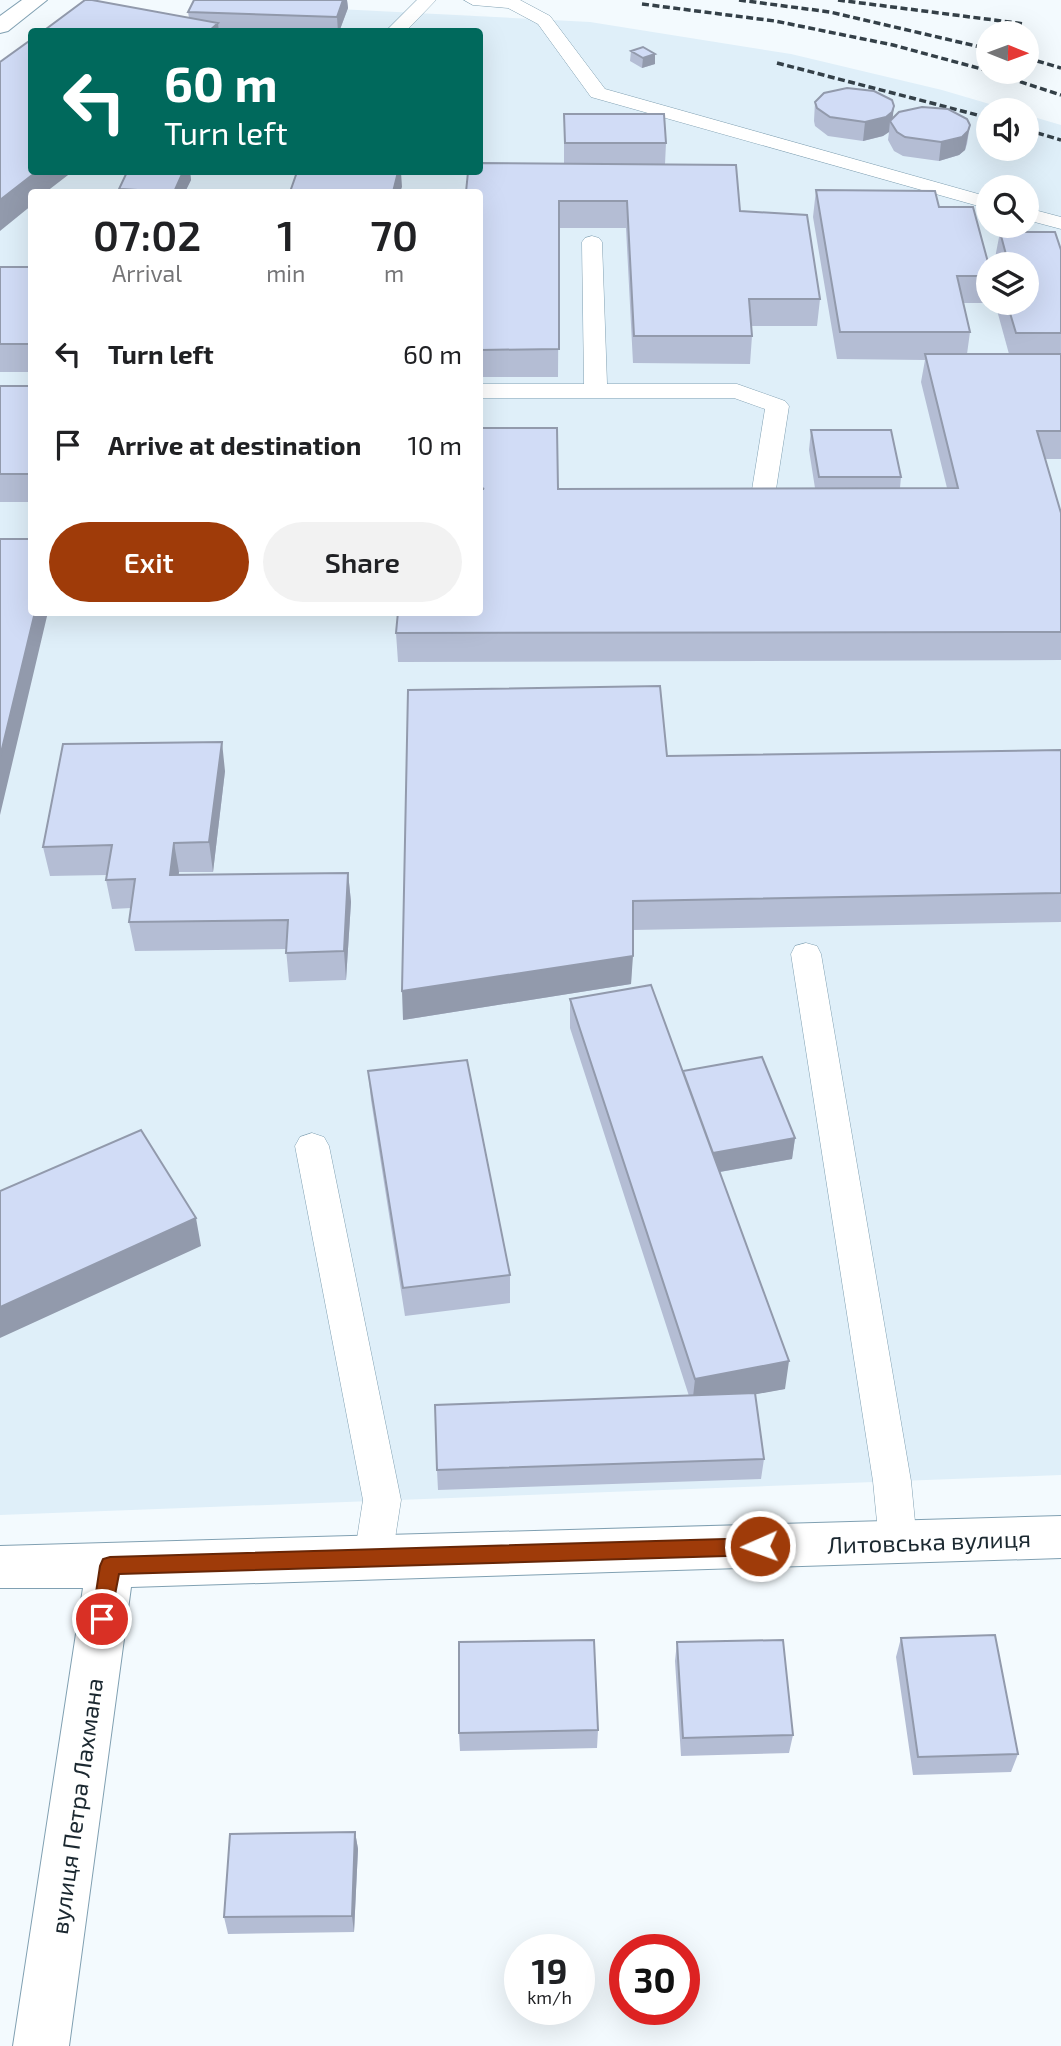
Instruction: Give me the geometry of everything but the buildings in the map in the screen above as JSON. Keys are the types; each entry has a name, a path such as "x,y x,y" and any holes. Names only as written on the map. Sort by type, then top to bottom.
{"street":[{"path":"0,26 36,0"},
{"name":"Литовська вулиця","path":"0,1567 110,1566 1061,1537"},
{"name":"вулиця Петра Лахмана","path":"41,2046 110,1566"}],"lane":[{"path":"398,28 427,0"},
{"path":"473,0 512,3 544,20 598,93 976,199"},
{"path":"1039,217 1061,223"},
{"path":"592,242 596,391"},
{"path":"483,391 737,391 777,406 762,502"},
{"path":"806,954 890,1467 898,1542"},
{"path":"312,1146 382,1500 373,1558"}],"shaded area":[{"path":"203,2 590,22 791,54 976,100 976,161 1039,161 1039,119 1061,125 1061,1475 0,1515 0,78 28,160 28,175 483,175 483,28 190,28"}],"railway":[{"path":"739,0 830,12 976,46"},
{"path":"838,0 1002,21"},
{"path":"642,4 775,21 893,45 976,67"},
{"path":"1040,62 1061,68"},
{"path":"777,63 976,115"},
{"path":"1027,84 1061,95"},
{"path":"1039,134 1061,140"}],"route":[{"path":"102,1619 110,1566 760,1546"}]}
